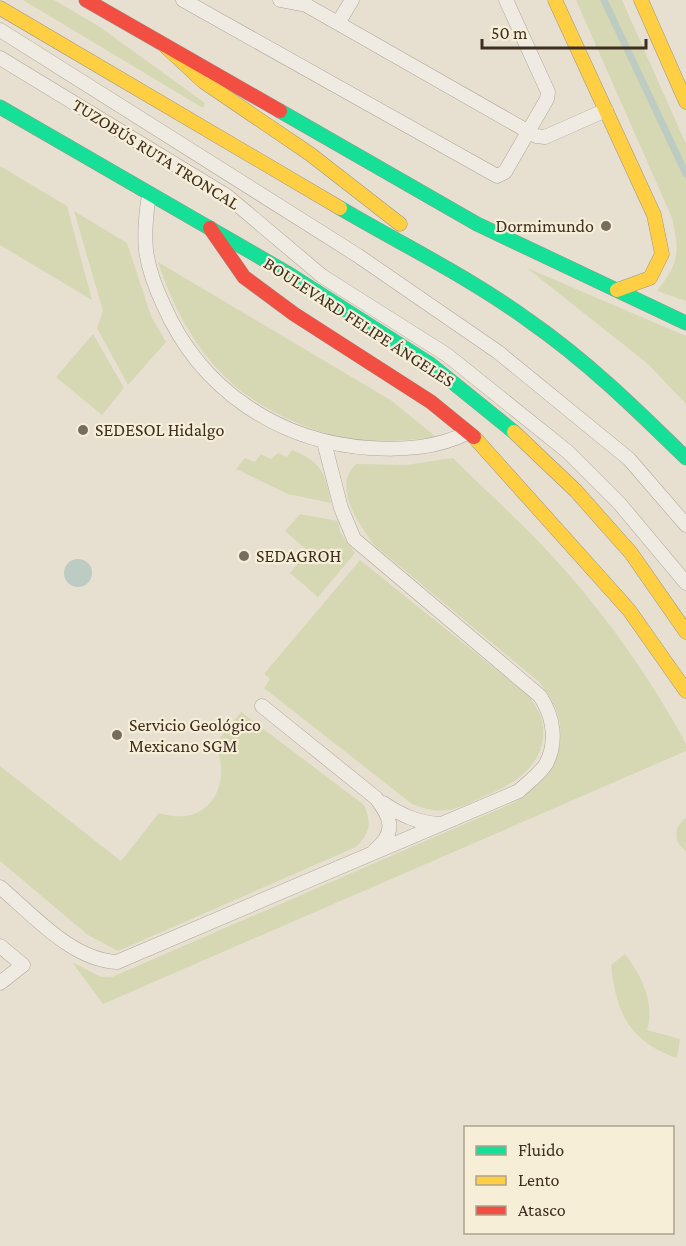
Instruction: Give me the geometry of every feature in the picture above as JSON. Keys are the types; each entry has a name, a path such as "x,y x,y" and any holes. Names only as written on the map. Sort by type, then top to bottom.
{"main road":[{"path":"86,0 477,224 686,323"},
{"path":"555,0 654,215 662,254 650,278 617,290"},
{"path":"641,0 686,102"},
{"path":"0,8 370,226 460,275 529,320 613,386 686,458"},
{"path":"163,44 204,82 310,154 406,228 460,275"},
{"name":"BOULEVARD FELIPE ÁNGELES","path":"0,107 289,274 430,364 507,425 576,491 631,553 686,632"},
{"path":"210,228 244,277 294,314 431,402 469,432 542,510 629,610 686,691"}],"lane":[{"path":"183,0 493,175 501,175 505,172 547,99 548,92 506,0"},
{"path":"280,0 306,5 338,22 528,132 544,137 606,110"},
{"path":"338,22 352,0"},
{"name":"TUZOBÚS RUTA TRONCAL","path":"0,30 357,255 498,352 629,459 686,525"},
{"name":"TUZOBÚS RUTA TRONCAL","path":"0,58 227,196 322,276 447,355 568,452 619,503 686,583"},
{"path":"149,195 145,223 148,259 160,298 183,342 213,379 232,397 280,426 324,442 356,447 411,448 448,443 469,432"},
{"path":"0,888 83,954 101,961 117,962 519,791 545,764 553,728 549,710 530,684 354,539 341,508 324,442"},
{"path":"262,706 376,798 411,819 426,824 441,824"},
{"path":"369,855 386,838 391,825 388,813 376,798"},
{"path":"0,946 23,965 0,983"}],"green space":[{"path":"23,0 54,0 100,27 205,103 203,108"},
{"path":"576,0 622,0 686,144 686,301 657,291 670,273 676,257 677,249 672,218"},
{"path":"0,166 67,206 92,300 0,245"},
{"path":"74,211 127,243 151,316 166,342 128,385 97,328 103,311"},
{"path":"158,262 392,401 436,437 388,441 346,438 305,426 277,414 252,399 211,362 195,340 168,290"},
{"path":"527,268 686,336 686,404 648,364"},
{"path":"93,334 124,388 102,415 56,377"},
{"path":"292,450 316,464 324,476 331,503 288,494 236,469 245,458 255,462 261,454 271,459 278,453 287,457"},
{"path":"453,458 537,540 598,609 659,698 686,744 686,751 103,1004 72,962 101,977 112,977 513,803 530,791 553,764 559,748 561,732 558,715 538,681 374,545 350,504 346,483 349,473 356,464 406,465"},
{"path":"300,514 338,521 340,532 355,553 318,597 290,573 308,551 285,531"},
{"path":"360,560 529,696 541,717 543,734 537,758 521,776 499,790 450,810 423,808 412,804 264,688 270,679 264,674"},
{"path":"241,712 364,805 369,823 367,832 356,847 118,951 88,935 0,861 0,766 121,861 159,813 176,816 191,815 203,809 212,800 218,789 221,775 220,760 215,744"},
{"path":"686,818 686,851 679,843 676,834"},
{"path":"625,954 642,981 648,1000 647,1030 680,1039 677,1058 648,1043 628,1024 617,998 611,965"}],"shaded area":[{"path":"78,559 88,563 92,573 88,583 78,587 68,583 64,573 68,563"}],"waterway":[{"path":"604,0 686,174"}],"traffic: fast":[{"path":"0,107 289,274 430,364 514,432"},
{"path":"280,111 477,224 686,323"},
{"path":"340,208 483,290 549,335 610,386 686,458"}],"traffic: slow":[{"path":"555,0 654,215 662,254 650,278 617,290"},
{"path":"641,0 686,102"},
{"path":"0,8 340,208"},
{"path":"163,44 204,82 310,154 400,224"},
{"path":"514,432 576,491 631,553 686,632"},
{"path":"474,437 629,610 686,691"}],"traffic: jam":[{"path":"86,0 280,111"},
{"path":"210,228 244,277 294,314 431,402 474,437"}],"place":[{"name":"Dormimundo","path":"606,226"},
{"name":"SEDESOL Hidalgo","path":"83,430"},
{"name":"SEDAGROH","path":"244,556"},
{"name":"Servicio Geológico Mexicano SGM","path":"117,735"}]}
